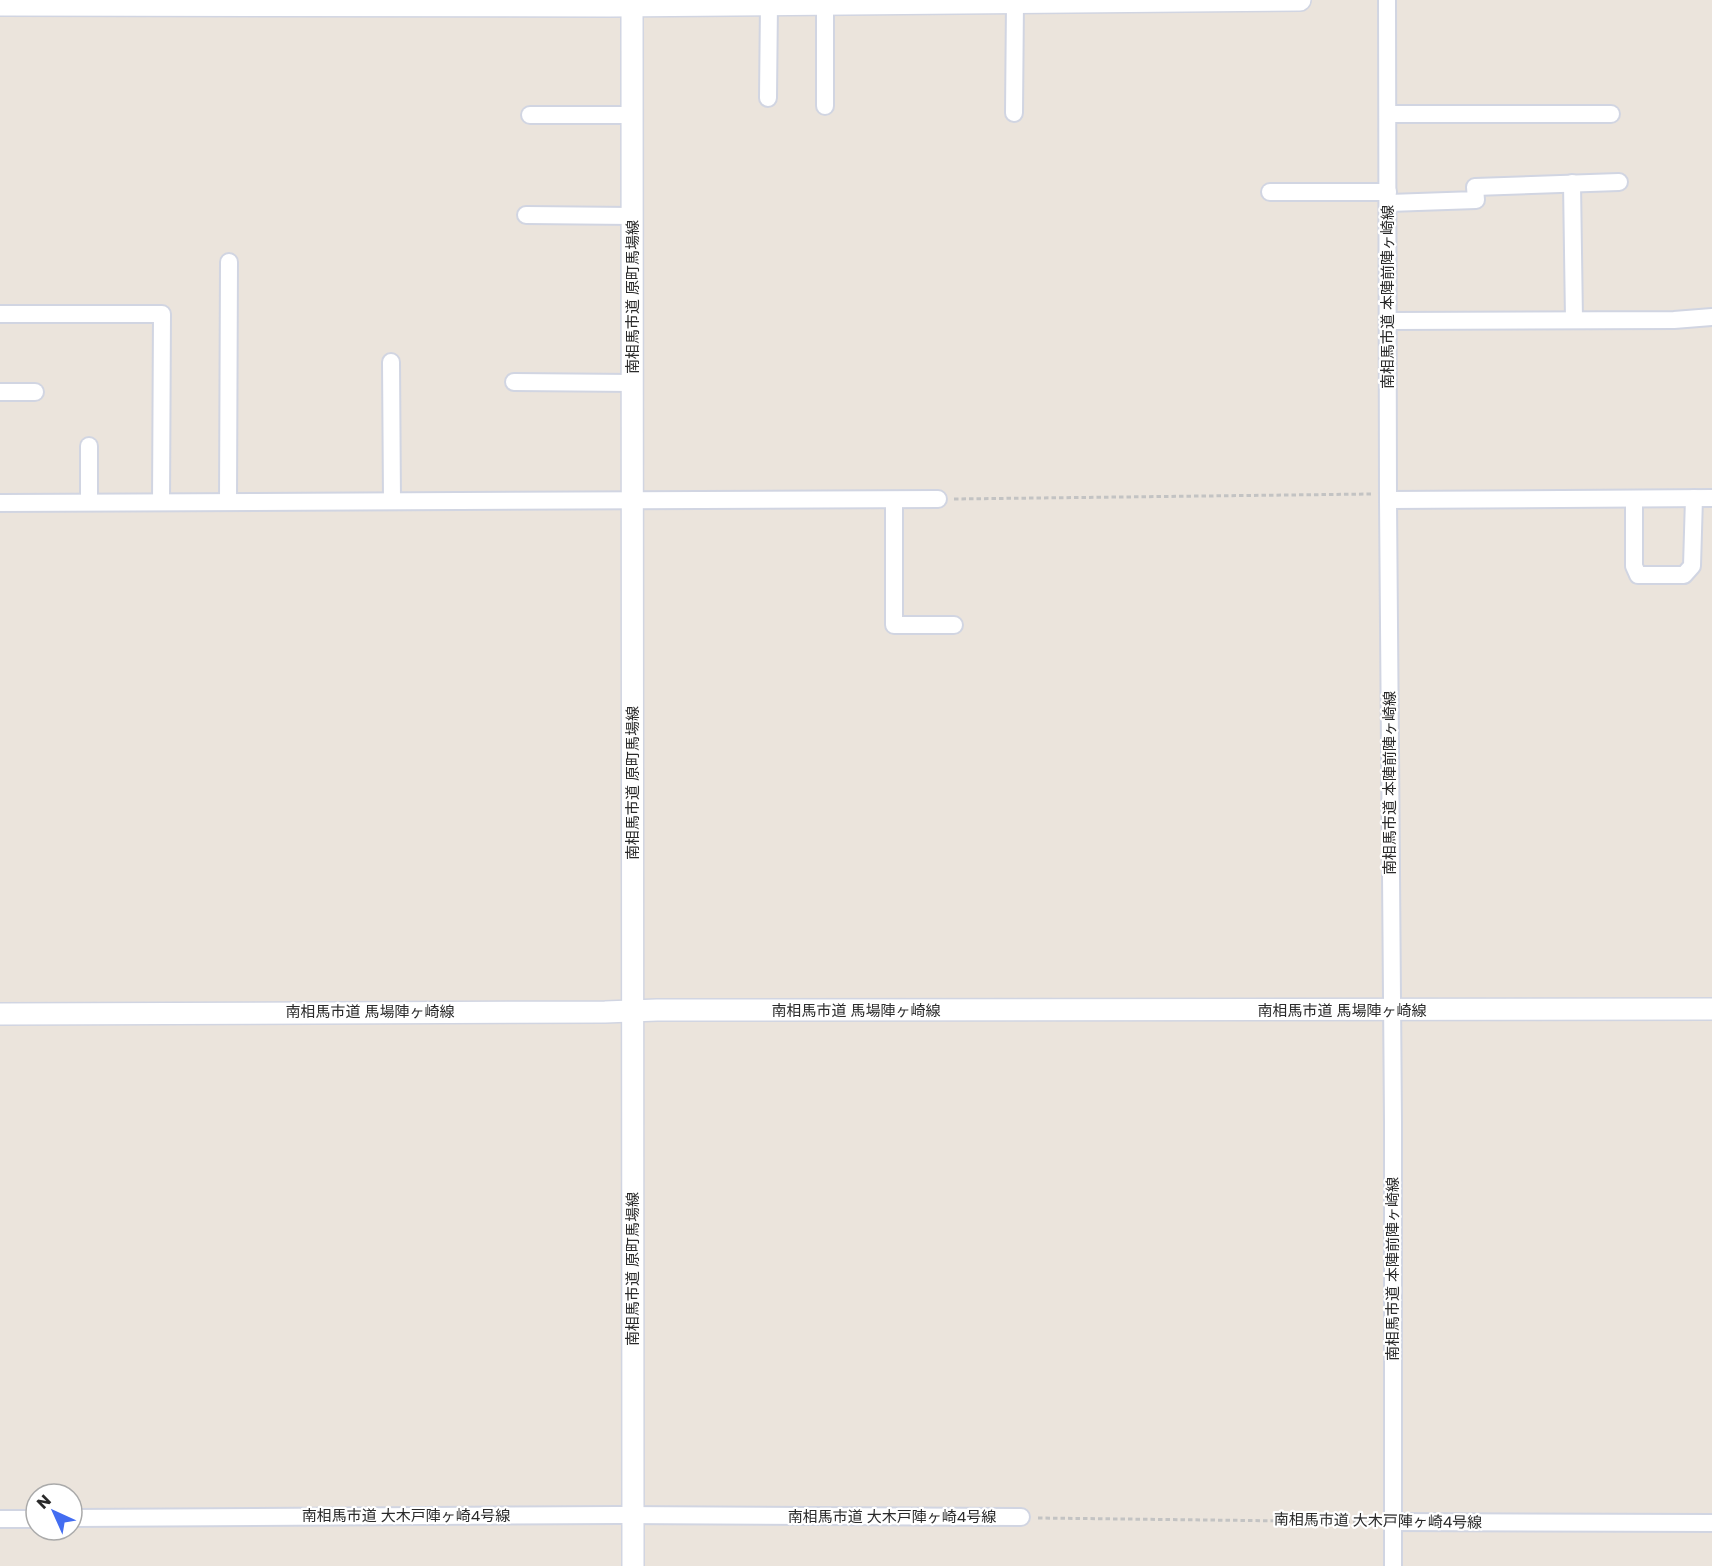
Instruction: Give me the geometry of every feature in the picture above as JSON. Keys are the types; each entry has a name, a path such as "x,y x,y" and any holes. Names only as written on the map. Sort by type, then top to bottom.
{"street":[{"path":"0,5 232,2 825,3 1299,0"},
{"name":"南相馬市道 本陣前陣ヶ崎線","path":"1387,0 1393,1566"},
{"name":"南相馬市道 原町馬場線","path":"632,2 633,1566"},
{"path":"768,98 775,2"},
{"path":"1014,113 1015,2"},
{"path":"825,3 825,106"},
{"path":"1389,114 1611,114"},
{"path":"530,115 633,115"},
{"path":"1270,192 1476,200 1475,187 1619,182"},
{"path":"1572,183 1574,320"},
{"path":"526,215 633,216"},
{"path":"228,502 229,262"},
{"path":"0,314 162,314 161,502"},
{"path":"1388,321 1674,320 1712,316"},
{"path":"391,362 392,501"},
{"path":"514,382 633,383"},
{"path":"0,392 35,392"},
{"path":"89,446 89,502"},
{"path":"1634,499 1634,566 1638,574 1684,575 1692,566 1694,498"},
{"path":"1388,500 1712,498"},
{"path":"0,503 938,499"},
{"path":"894,500 894,625 954,625"},
{"name":"南相馬市道 馬場陣ヶ崎線","path":"0,1014 1712,1009"},
{"name":"南相馬市道 大木戸陣ヶ崎4号線","path":"84,1518 633,1515 1021,1517"},
{"path":"0,1519 24,1519"},
{"name":"南相馬市道 大木戸陣ヶ崎4号線","path":"1393,1522 1712,1523"}],"path":[{"path":"938,499 1378,494 1388,500"},
{"name":"南相馬市道 大木戸陣ヶ崎4号線","path":"1021,1517 1393,1522"}]}
